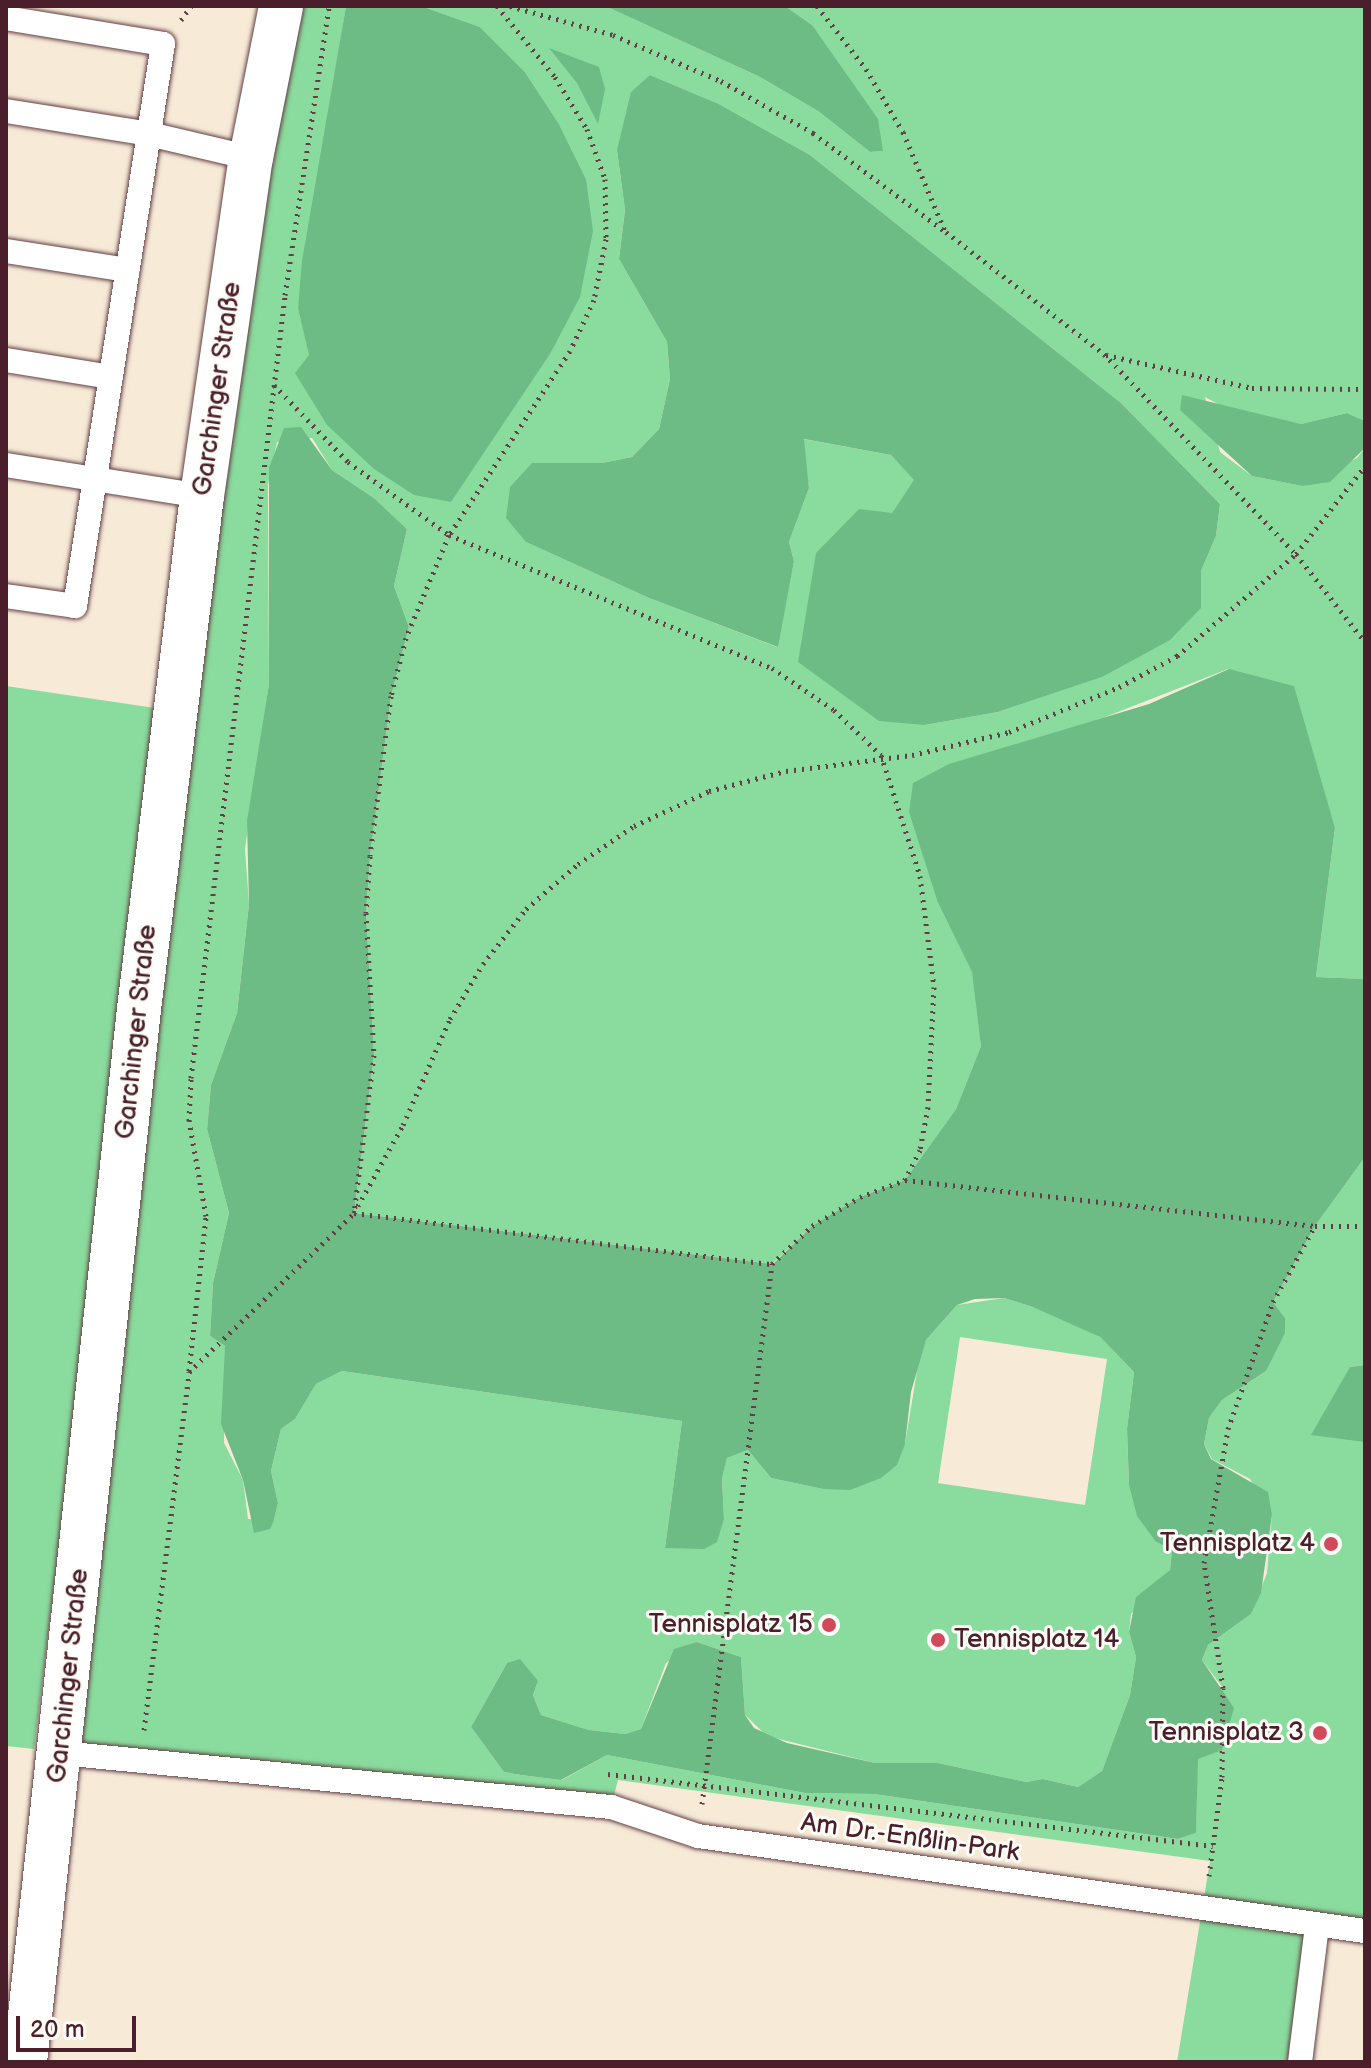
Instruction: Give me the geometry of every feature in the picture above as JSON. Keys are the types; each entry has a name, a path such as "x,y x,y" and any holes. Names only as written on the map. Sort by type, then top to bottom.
{"street":[{"name":"Garchinger Straße","path":"25,2062 61,1753 139,1009 202,496 251,158 281,6"}],"lane":[{"path":"6,18 163,44 75,606 6,596"},
{"path":"6,111 149,134 251,158"},
{"path":"6,251 128,270"},
{"path":"6,360 111,377"},
{"path":"6,465 202,496"},
{"name":"Am Dr.-Enßlin-Park","path":"61,1753 611,1807 698,1836 1365,1931"},
{"path":"1300,2062 1317,1926"}],"path":[{"path":"159,1736 144,1734 206,1216 189,1121 191,1078 274,385 329,6"},
{"path":"354,1213 374,1055 366,913 383,752 406,638 449,535 570,351 594,300 606,239 605,179 587,129 555,77 497,6"},
{"path":"510,6 613,35 721,81 813,133 1104,354 1296,554 1365,642"},
{"path":"817,6 866,69 903,132 946,232"},
{"path":"1104,354 1252,388 1365,389"},
{"path":"274,385 348,462 449,535 772,668 834,710 881,755 920,876 934,987 928,1107 920,1150 905,1180"},
{"path":"189,1372 354,1213 483,964 526,909 578,864 634,826 709,791 881,755 912,755 1009,732 1119,687 1177,656 1296,554 1365,466"},
{"path":"698,1836 772,1264 812,1226 860,1197 905,1180 1315,1226 1365,1226"},
{"path":"354,1213 772,1264"},
{"path":"1211,1861 1222,1777 1223,1688 1204,1563 1228,1429 1273,1302 1315,1226"},
{"path":"600,1781 611,1771 1213,1846"}],"green space":[{"path":"299,6 346,6 298,308 586,179 559,124 525,72 480,27 421,6 605,6 758,76 818,111 870,152 883,151 812,25 785,6 1365,6 1365,421 1347,413 1301,424 1227,409 1205,397 1220,452 1252,476 1302,486 1357,458 1365,448 1365,979 1316,977 1335,828 1312,762 1228,669 1054,737 938,903 972,971 979,1010 981,1046 956,1109 905,1180 860,1197 812,1226 772,1264 354,1213 374,1055 366,913 370,856 391,696 409,627 394,586 407,529 374,498 332,470 312,438 277,442 268,485 269,684 245,849 249,904 237,1013 211,1085 207,1129 229,1213 213,1283 210,1336 225,1346 224,1443 243,1480 248,1519 274,1520 278,1503 271,1471 281,1429 295,1419 316,1384 342,1371 682,1421 665,1548 724,1520 722,1477 727,1458 748,1450 771,1478 823,1489 905,1444 919,1359 926,1340 957,1305 1004,1298 1056,1314 1100,1337 1134,1372 1127,1429 1129,1485 1156,1542 1172,1550 1170,1570 1131,1614 1129,1632 1136,1657 1130,1695 1102,1771 1078,1787 1043,1779 1026,1782 938,1763 875,1763 767,1736 745,1715 741,1657 697,1642 666,1663 641,1729 625,1734 589,1730 541,1715 533,1695 538,1681 507,1663 471,1727 504,1772 521,1775 562,1780 607,1755 805,1793 874,1794 1178,1839 1196,1833 1197,1759 1223,1688 1202,1660 1208,1645 1251,1614 1267,1573 1272,1515 1250,1479 1212,1459 1204,1444 1209,1418 1222,1400 1266,1371 1285,1318 1273,1302 1315,1226 1365,1157 1365,1365 1350,1367 1365,1441 1365,1931 1318,1926 1298,2062 1177,2062 1210,1861 618,1780 611,1807 70,1745 200,579","holes":["650,75 719,104 810,155 1121,403 1220,504 1216,536 1201,571 1200,608 1101,677 998,712 925,725 892,513 915,480 891,455 803,439 809,488 789,542 794,561 777,647 649,598 526,542 532,463 602,463 632,457 659,429 670,379 667,342 619,259 625,210 617,150","960,1337 1107,1359 1085,1505 938,1483"]},
{"path":"346,6 421,6 480,27 525,72 559,124 586,179 593,231 580,297 550,354 451,502 414,495 374,469 327,425 295,373 309,355 298,308 302,261"},
{"path":"605,6 785,6 812,25 878,119 883,151 870,152 818,111 758,76"},
{"path":"549,48 599,67 605,89 598,124 577,83"},
{"path":"650,75 719,104 810,155 1121,403 1220,504 1216,536 1201,571 1201,608 1170,640 1102,677 998,712 925,725 879,721 798,662 816,553 859,509 892,513 914,480 891,455 804,439 809,488 789,542 794,561 778,647 649,598 526,542 506,518 510,487 532,463 602,463 632,457 659,429 670,379 667,342 619,259 625,210 617,150 631,92"},
{"path":"1182,395 1301,424 1347,413 1365,421 1365,448 1330,482 1302,486 1252,476 1180,410"},
{"path":"301,427 332,470 374,498 407,529 394,586 409,627 391,696 370,856 366,913 374,1055 354,1213 773,1264 812,1226 860,1197 905,1180 956,1109 981,1046 972,972 938,903 909,812 913,783 949,764 1149,704 1229,669 1294,686 1335,828 1316,977 1365,979 1365,1157 1315,1226 1273,1302 1285,1318 1285,1333 1266,1371 1222,1400 1209,1418 1204,1444 1211,1459 1268,1492 1272,1515 1261,1593 1251,1614 1208,1645 1202,1660 1234,1708 1222,1750 1198,1759 1196,1833 1178,1839 874,1794 805,1793 607,1755 561,1780 521,1775 504,1772 471,1727 507,1663 520,1659 538,1681 533,1695 541,1715 589,1730 625,1734 641,1729 674,1649 697,1642 741,1657 745,1715 754,1728 787,1743 875,1763 938,1763 1026,1782 1043,1779 1078,1787 1102,1771 1130,1695 1136,1657 1129,1632 1136,1597 1170,1570 1172,1550 1156,1542 1137,1516 1129,1485 1127,1429 1134,1372 1100,1337 1033,1307 1004,1298 975,1299 957,1305 926,1340 911,1392 905,1444 897,1465 881,1478 850,1490 823,1489 771,1478 748,1450 727,1458 722,1478 724,1519 717,1542 704,1549 665,1548 682,1421 342,1371 316,1384 295,1419 281,1429 271,1471 278,1503 274,1520 270,1529 254,1533 243,1480 221,1424 225,1346 210,1336 213,1283 229,1213 207,1129 211,1085 237,1013 249,904 247,821 269,684 269,468 284,428"},
{"path":"6,686 162,709 34,1749 6,1746"},
{"path":"1365,1365 1365,1442 1311,1435 1350,1367"}],"place":[{"name":"Tennisplatz 4","path":"1331,1544"},
{"name":"Tennisplatz 15","path":"829,1625"},
{"name":"Tennisplatz 14","path":"938,1640"},
{"name":"Tennisplatz 3","path":"1320,1733"}]}
